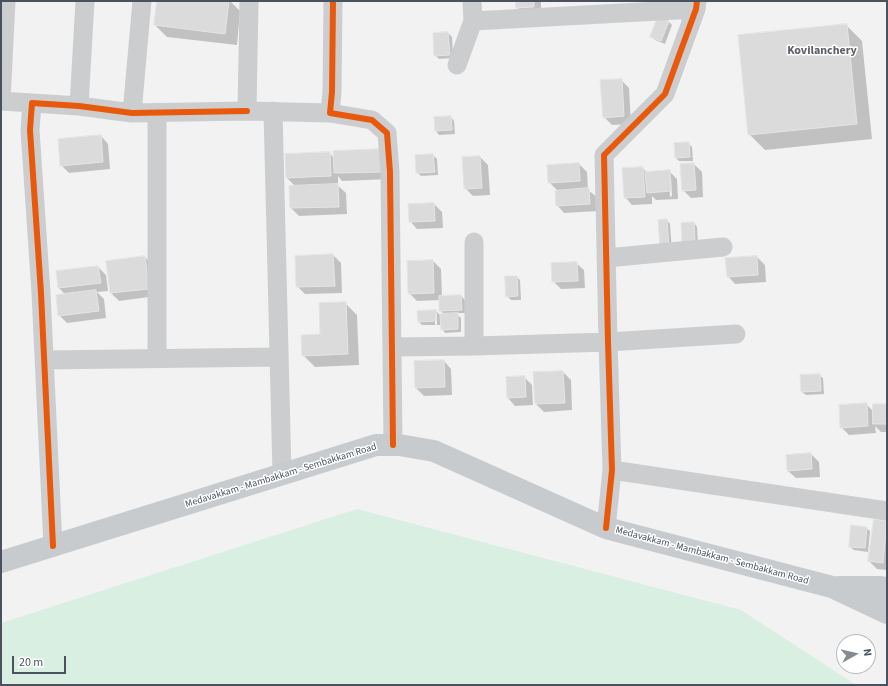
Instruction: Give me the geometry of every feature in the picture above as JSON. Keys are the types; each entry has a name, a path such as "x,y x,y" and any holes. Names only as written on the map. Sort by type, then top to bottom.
{"main road":[{"name":"Medavakkam - Mambakkam - Sembakkam Road","path":"1,562 376,445 399,445 434,451 606,528 832,587 887,613"},
{"name":"Medavakkam - Mambakkam - Sembakkam Road","path":"832,587 887,588"}],"street":[{"path":"6,1 1,101 79,106 132,113 247,111 330,113 372,120 387,133 390,172 393,445"},
{"path":"79,106 85,1"},
{"path":"132,113 142,1"},
{"path":"247,111 249,1"},
{"path":"330,113 332,92 333,1"},
{"path":"457,65 473,21 472,1"},
{"path":"473,21 696,5 665,94 604,156 612,470 606,528"},
{"path":"32,103 30,130 44,360 53,546"},
{"path":"273,111 282,474"},
{"path":"157,113 158,358"},
{"path":"474,242 474,346"},
{"path":"606,258 723,247"},
{"path":"392,347 608,342 736,334"},
{"path":"44,360 279,357"},
{"path":"612,470 887,510"}],"green space":[{"path":"357,509 741,610 836,672 836,674 839,674 856,685 1,685 1,623"}],"building":[{"path":"157,1 229,1 225,34 154,25"},
{"path":"516,1 534,1 534,7 516,8"},
{"path":"658,16 669,21 661,41 650,37"},
{"path":"847,24 857,124 748,135 738,35"},
{"path":"448,32 450,55 434,56 433,33"},
{"path":"622,79 624,116 603,118 600,80"},
{"path":"451,116 452,130 435,131 434,117"},
{"path":"101,135 103,162 60,166 58,139"},
{"path":"689,142 690,157 675,158 674,143"},
{"path":"382,149 383,172 334,173 333,151"},
{"path":"330,152 331,176 286,178 285,154"},
{"path":"433,154 435,172 416,173 415,155"},
{"path":"480,156 482,188 464,189 462,157"},
{"path":"579,163 580,181 548,183 547,165"},
{"path":"694,163 696,190 682,191 680,164"},
{"path":"643,167 645,197 624,198 622,168"},
{"path":"670,170 671,191 647,193 645,172"},
{"path":"338,184 339,207 290,208 289,186"},
{"path":"589,188 590,204 556,206 555,191"},
{"path":"434,203 435,221 409,222 408,204"},
{"path":"667,219 669,248 660,249 658,220"},
{"path":"694,222 695,241 682,242 681,223"},
{"path":"333,254 335,286 296,287 295,256"},
{"path":"145,256 149,289 110,293 106,261"},
{"path":"757,256 758,275 727,277 725,258"},
{"path":"433,260 434,293 408,294 407,261"},
{"path":"577,262 578,281 552,282 551,263"},
{"path":"98,266 101,283 58,288 56,271"},
{"path":"505,276 517,276 518,296 506,297"},
{"path":"96,290 99,311 58,316 56,295"},
{"path":"461,295 462,310 439,311 439,296"},
{"path":"346,302 348,354 302,356 301,335 320,334 319,303"},
{"path":"436,310 436,321 418,322 417,311"},
{"path":"458,313 458,329 441,330 440,314"},
{"path":"444,360 445,387 415,388 414,361"},
{"path":"563,371 565,403 535,404 533,372"},
{"path":"820,374 821,391 801,392 800,375"},
{"path":"525,376 526,397 507,398 506,377"},
{"path":"867,403 868,426 840,428 839,405"},
{"path":"873,404 887,404 887,424 873,424"},
{"path":"811,453 812,469 787,471 786,455"},
{"path":"874,519 887,521 883,563 868,561"},
{"path":"851,525 867,527 865,548 849,547"}],"cycle path":[{"path":"333,1 332,92 330,113 372,120 387,133 390,172 393,445"},
{"path":"606,528 612,470 604,155 665,94 696,9 697,1"},
{"path":"53,546 41,293 30,130 32,103 79,106 132,113 247,111"}],"district":[{"name":"Kovilanchery","path":"822,51"}]}
